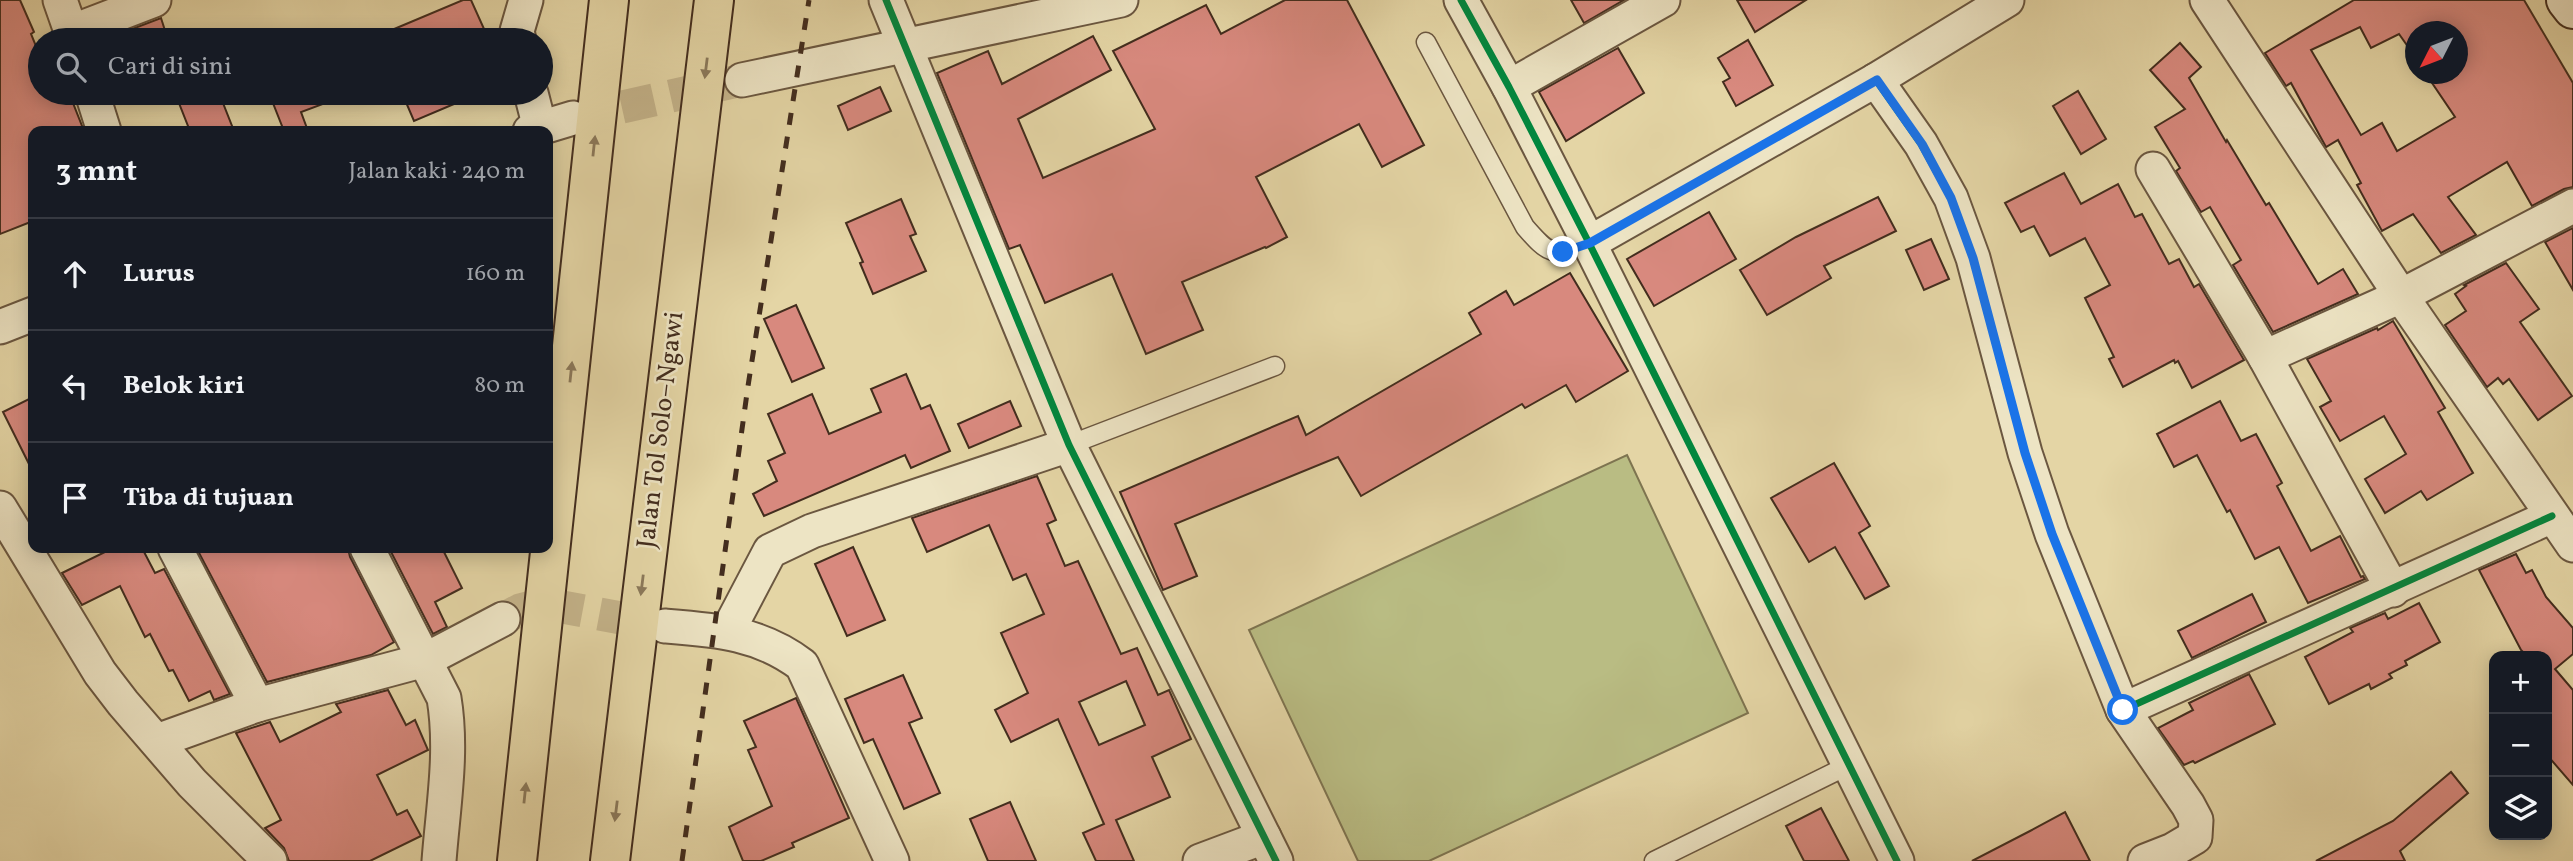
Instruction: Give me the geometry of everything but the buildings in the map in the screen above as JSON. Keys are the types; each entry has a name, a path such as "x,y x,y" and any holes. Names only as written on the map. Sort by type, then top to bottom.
{"highway":[{"path":"553,528 610,0"},
{"name":"Jalan Tol Solo–Ngawi","path":"610,861 714,0"},
{"path":"517,861 550,553"}],"street":[{"path":"60,0 70,28"},
{"path":"91,28 154,0"},
{"path":"886,0 1069,445 1270,849 1199,861"},
{"path":"742,80 1121,0"},
{"path":"1461,0 1590,243 1897,861"},
{"path":"1509,87 1663,0"},
{"path":"1590,243 1877,80 2007,0"},
{"path":"2207,0 2401,296 2573,545"},
{"path":"1877,80 1922,144 1951,198 1973,258 2025,453 2052,534 2123,710 2196,820 2195,837 2173,850 2145,861"},
{"path":"96,105 102,126"},
{"path":"532,105 535,126"},
{"path":"548,126 573,118"},
{"path":"2154,169 2265,357 2393,590"},
{"path":"2265,357 2401,296 2573,206"},
{"path":"0,327 28,316"},
{"path":"728,631 770,551 812,531 1069,445"},
{"path":"0,508 100,673 192,783 270,861"},
{"path":"2123,710 2552,516"},
{"path":"178,553 257,705"},
{"path":"370,553 444,698 448,758 439,861"},
{"path":"157,741 257,705 425,660 503,619"},
{"path":"666,626 728,631 783,650 802,665 892,861"}],"lane":[{"path":"1426,42 1525,227 1544,249 1563,252 1590,243"},
{"path":"1069,445 1275,366"},
{"path":"1654,861 1849,765"}],"green space":[{"path":"1627,455 1748,713 1429,861 1358,861 1249,630"}],"tunnel":[{"path":"573,118 742,80"},
{"path":"503,619 520,610 539,605 664,626"}],"railway":[{"path":"682,861 748,386 809,0"}],"cycle path":[{"path":"886,0 1069,445 1276,861"},
{"path":"1461,0 1589,243 1897,861"},
{"path":"1876,80 1921,144 1951,198 1973,258 2025,453 2052,534 2123,710 2552,516"}],"route":[{"path":"1563,252 1590,243 1877,80 1922,144 1951,198 1973,258 2025,453 2052,534 2123,710"}]}
